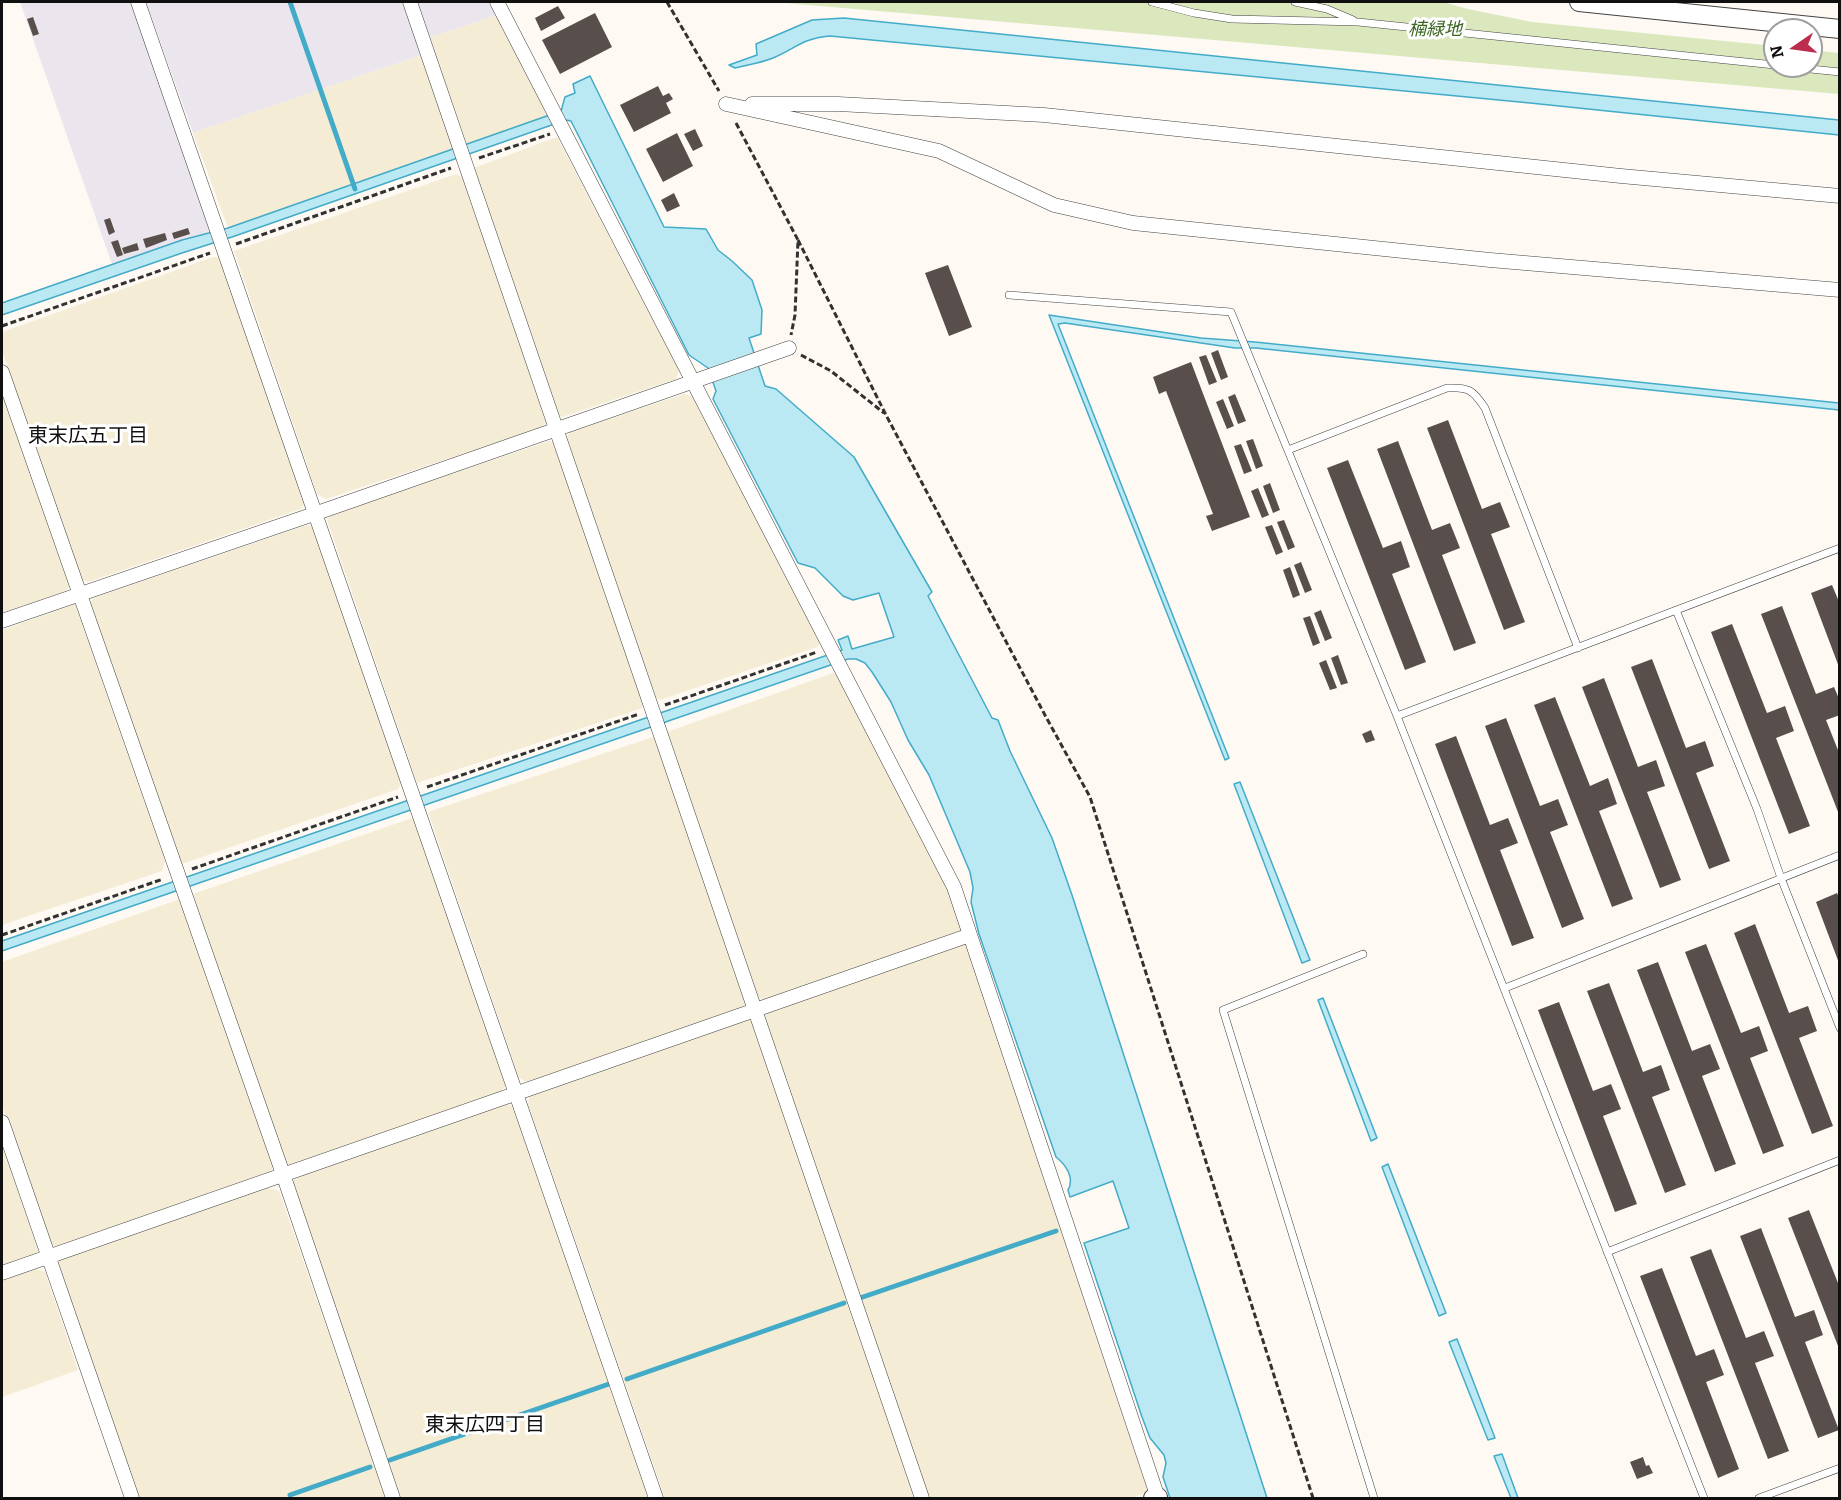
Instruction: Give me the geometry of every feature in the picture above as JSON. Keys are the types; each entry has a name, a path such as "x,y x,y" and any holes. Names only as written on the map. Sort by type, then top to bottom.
{"street":[{"path":"138,2 656,1498"},
{"path":"410,2 922,1498"},
{"path":"497,2 553,111 699,381 839,665 954,887 1156,1498"},
{"path":"1579,2 1839,29"},
{"path":"726,104 838,104 1044,115 1621,176 1839,196"},
{"path":"726,104 939,151 1054,205 1133,223 1490,260 1839,290"},
{"path":"2,621 789,348"},
{"path":"2,372 283,1174 393,1498"},
{"path":"2,1273 970,935"},
{"path":"2,1122 132,1498"}],"lane":[{"path":"1152,2 1194,13 1232,19 1358,22 1763,64"},
{"path":"1295,2 1327,9 1358,22"},
{"path":"1823,70 1839,72"},
{"path":"1009,295 1231,312 1397,716 1704,1498"},
{"path":"1288,450 1447,388 1462,388 1475,393 1485,408 1578,648"},
{"path":"1397,716 1839,548"},
{"path":"1676,610 1757,809 1839,1028"},
{"path":"1505,988 1839,855"},
{"path":"1363,954 1223,1010 1374,1498"},
{"path":"1607,1252 1839,1160"},
{"path":"1759,1498 1839,1468"}],"path":[{"path":"667,2 726,104 798,240 886,415 1090,797 1313,1498"},
{"path":"2,326 462,156 562,127"},
{"path":"798,240 795,315 789,348 831,371 886,415"}],"shaded area":[{"path":"20,2 132,2 212,232 112,264"},
{"path":"146,2 404,2 422,55 193,133"},
{"path":"417,2 491,2 498,15 429,38"},
{"path":"498,15 549,116 467,144 429,38"},
{"path":"422,55 454,149 228,228 193,133"},
{"path":"557,137 679,370 676,379 562,417 557,414 474,168"},
{"path":"456,174 462,177 546,423 541,428 326,499 317,494 234,251"},
{"path":"213,257 219,257 305,503 301,509 88,582 81,579 2,351 2,332"},
{"path":"2,388 70,586 66,591 2,613"},
{"path":"684,394 692,396 821,643 817,647 660,700 656,698 566,439 570,432"},
{"path":"549,441 555,444 643,702 642,708 417,783 327,520 332,514"},
{"path":"307,525 313,527 402,782 398,789 182,864 89,607 93,598"},
{"path":"75,604 165,861 162,871 2,925 2,630"},
{"path":"836,672 949,889 962,930 764,1001 758,996 667,732"},
{"path":"656,736 747,1003 741,1008 527,1082 519,1078 428,812"},
{"path":"415,817 506,1085 501,1092 289,1165 285,1162 193,894"},
{"path":"180,899 273,1166 271,1171 57,1247 49,1242 2,1105 2,962"},
{"path":"966,943 1148,1488 1143,1494 1130,1498 928,1498 764,1016 768,1011"},
{"path":"747,1019 754,1023 915,1498 665,1498 528,1104 530,1095"},
{"path":"507,1104 513,1107 648,1498 401,1498 292,1184 295,1178"},
{"path":"2,1144 38,1251 34,1255 2,1266"},
{"path":"264,1187 279,1191 386,1498 139,1498 58,1264 60,1259"},
{"path":"36,1269 45,1272 78,1370 2,1397 2,1281"}],"green space":[{"name":"楠緑地","path":"774,2 1443,2 1532,22 1763,45 1763,78 1823,78 1823,51 1839,53 1839,94"}],"water":[{"path":"844,18 1839,120 1839,135 830,36 805,42 764,61 735,68 729,65 757,55 756,44 812,20"},
{"path":"590,76 664,227 706,229 718,250 752,280 762,310 761,334 749,338 765,386 776,389 854,457 932,592 928,596 992,718 998,720 1010,751 1052,838 1072,895 1267,1498 1170,1498 1163,1477 1166,1463 1164,1455 1150,1438 1142,1417 1084,1243 1129,1228 1113,1181 1070,1197 1068,1190 1070,1176 1056,1157 979,934 971,902 973,888 970,872 929,775 908,740 891,702 865,663 856,659 848,659 2,951 2,941 842,650 838,640 848,636 852,649 894,637 879,593 853,600 843,596 815,568 798,563 713,399 716,391 708,368 689,355 571,121 566,120 2,315 2,303 182,240 228,228 561,111 565,97 575,93 573,84"},
{"path":"1049,315 1201,338 1839,403 1839,410 1256,348 1235,348 1065,323 1058,324 1229,758 1225,760"},
{"path":"1240,782 1310,960 1302,963 1234,784"},
{"path":"1323,998 1377,1138 1371,1141 1318,1000"},
{"path":"1388,1164 1446,1313 1439,1316 1382,1167"},
{"path":"1457,1339 1495,1438 1488,1440 1449,1342"},
{"path":"1502,1454 1518,1498 1511,1498 1494,1456"}],"building":[{"path":"558,6 565,18 541,31 535,18"},
{"path":"595,13 612,47 560,74 542,40"},
{"path":"33,17 39,34 33,36 27,19"},
{"path":"658,86 663,96 669,93 673,99 666,103 671,113 634,132 620,105"},
{"path":"695,129 703,146 693,151 684,134"},
{"path":"677,133 693,166 663,182 646,149"},
{"path":"674,193 680,206 667,212 661,200"},
{"path":"110,218 115,232 109,235 104,220"},
{"path":"188,228 190,234 174,239 172,233"},
{"path":"165,233 167,240 146,248 143,239"},
{"path":"118,240 123,255 117,257 111,242"},
{"path":"137,243 139,250 124,254 122,248"},
{"path":"948,265 972,327 949,336 925,273"},
{"path":"1218,350 1228,377 1221,380 1211,353"},
{"path":"1206,355 1217,382 1209,385 1199,357"},
{"path":"1191,362 1250,517 1212,531 1206,516 1213,514 1166,391 1159,394 1153,377"},
{"path":"1235,394 1246,421 1238,424 1228,397"},
{"path":"1223,399 1234,426 1227,429 1216,402"},
{"path":"1448,420 1482,509 1500,502 1510,527 1491,534 1525,622 1504,630 1427,428"},
{"path":"1253,439 1263,466 1256,469 1246,441"},
{"path":"1398,441 1432,530 1450,523 1460,548 1442,555 1476,643 1454,651 1377,449"},
{"path":"1241,444 1252,471 1244,474 1234,446"},
{"path":"1348,460 1383,548 1401,541 1410,567 1392,574 1426,662 1405,670 1327,468"},
{"path":"1270,483 1280,510 1273,513 1263,486"},
{"path":"1258,488 1269,515 1262,518 1251,491"},
{"path":"1284,520 1295,547 1288,550 1277,522"},
{"path":"1272,525 1283,552 1276,555 1265,527"},
{"path":"1301,562 1312,590 1305,593 1294,565"},
{"path":"1290,567 1300,595 1293,598 1283,570"},
{"path":"1832,585 1840,604 1839,667 1811,593"},
{"path":"1782,606 1816,694 1834,687 1840,701 1840,715 1826,720 1840,755 1840,817 1761,614"},
{"path":"1321,610 1332,638 1325,641 1314,613"},
{"path":"1310,616 1320,643 1313,646 1303,618"},
{"path":"1732,624 1767,713 1785,706 1794,731 1776,738 1810,826 1789,834 1711,632"},
{"path":"1338,655 1348,683 1341,685 1331,658"},
{"path":"1652,659 1686,748 1705,741 1714,766 1696,773 1730,861 1709,869 1631,667"},
{"path":"1326,660 1337,688 1330,690 1319,663"},
{"path":"1604,678 1638,767 1656,760 1665,786 1647,792 1681,880 1660,888 1582,687"},
{"path":"1555,697 1590,786 1608,778 1617,804 1599,811 1633,899 1612,907 1534,705"},
{"path":"1506,718 1540,806 1558,799 1568,825 1550,832 1584,919 1562,928 1485,726"},
{"path":"1371,730 1375,740 1366,743 1362,734"},
{"path":"1456,736 1490,825 1508,818 1518,843 1500,850 1534,938 1512,946 1435,744"},
{"path":"1837,893 1840,900 1839,963 1816,902"},
{"path":"1755,924 1789,1013 1808,1006 1817,1031 1799,1038 1833,1126 1812,1134 1734,933"},
{"path":"1706,944 1741,1033 1759,1026 1768,1051 1750,1058 1784,1146 1763,1154 1685,952"},
{"path":"1658,962 1692,1051 1710,1044 1720,1069 1702,1076 1736,1164 1715,1172 1637,970"},
{"path":"1609,983 1643,1072 1661,1065 1670,1090 1652,1097 1686,1185 1665,1193 1587,991"},
{"path":"1559,1002 1593,1091 1611,1084 1621,1109 1603,1116 1637,1204 1615,1212 1538,1010"},
{"path":"1809,1210 1840,1288 1840,1351 1788,1218"},
{"path":"1761,1228 1795,1317 1814,1310 1823,1335 1805,1342 1839,1430 1818,1438 1740,1236"},
{"path":"1711,1249 1746,1338 1764,1331 1774,1356 1755,1363 1789,1451 1768,1459 1690,1257"},
{"path":"1662,1268 1696,1356 1714,1349 1724,1375 1706,1382 1739,1469 1718,1478 1640,1276"},
{"path":"1643,1457 1646,1466 1649,1465 1653,1473 1637,1479 1630,1462"}],"waterway":[{"path":"290,2 355,189"},
{"path":"860,1298 1056,1231"},
{"path":"627,1379 844,1303"},
{"path":"390,1460 609,1384"},
{"path":"290,1495 370,1467"}],"district":[{"name":"東末広五丁目","path":"88,436"},
{"name":"東末広四丁目","path":"485,1425"}]}
